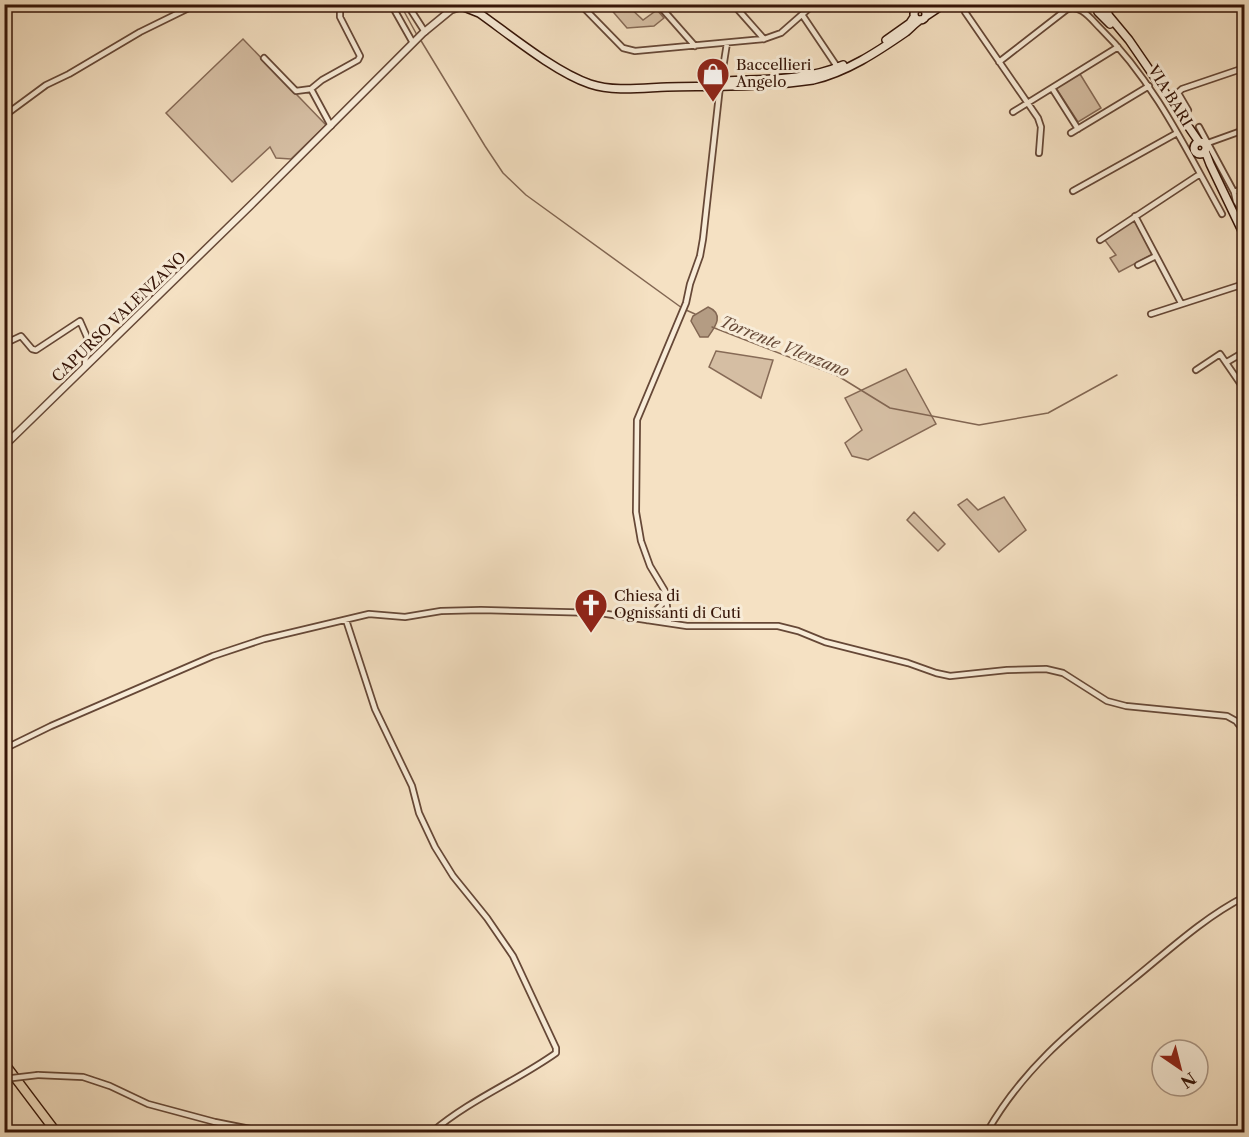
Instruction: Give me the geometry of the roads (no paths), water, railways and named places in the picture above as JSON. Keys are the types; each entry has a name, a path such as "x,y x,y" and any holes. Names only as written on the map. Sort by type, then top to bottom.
{"highway":[{"path":"4,1063 56,1132"},
{"path":"4,1072 50,1132"}],"main road":[{"path":"721,84 802,82 833,75 862,60 919,14 938,4"},
{"path":"464,5 557,67 591,85 610,88 721,84 800,77 838,68 910,23 919,14 944,4"},
{"name":"VIA BARI","path":"1092,5 1104,7 1171,99 1209,164 1245,235"}],"street":[{"path":"4,116 46,86 140,32 197,4"},
{"path":"264,58 296,91 311,89 322,80 359,59 360,54 340,17 340,4"},
{"path":"392,4 414,42"},
{"path":"407,4 424,32"},
{"path":"440,19 452,4"},
{"path":"658,4 695,46"},
{"path":"662,9 668,4"},
{"path":"733,4 764,39"},
{"path":"580,5 623,48 635,51 764,39 781,33 814,4"},
{"path":"894,4 919,14"},
{"path":"966,4 965,12 1028,103 1041,127 1039,153"},
{"path":"440,19 451,10 464,5"},
{"name":"VIA BARI","path":"999,62 1060,14 1070,8 1082,11 1134,66 1149,86 1177,133 1200,148 1234,192 1236,201 1245,214"},
{"path":"802,16 838,68"},
{"name":"CAPURSO VALENZANO","path":"4,446 424,32 440,19"},
{"path":"669,623 665,591 650,566 641,541 636,512 637,420 686,303 700,256 727,43"},
{"path":"1013,112 1118,47"},
{"path":"1129,60 1140,56"},
{"path":"1134,66 1140,56"},
{"path":"1171,99 1178,93 1245,68"},
{"path":"1071,133 1149,86"},
{"path":"1052,88 1078,129"},
{"path":"311,89 331,126"},
{"name":"VIA BARI","path":"1178,93 1188,110"},
{"name":"VIA BARI","path":"1199,127 1200,174 1222,214"},
{"path":"1200,148 1245,130"},
{"path":"1073,191 1177,133"},
{"path":"1100,240 1200,174"},
{"path":"1234,192 1245,188"},
{"path":"1135,216 1181,303"},
{"path":"1245,254 1243,255 1245,260"},
{"path":"1138,265 1156,256"},
{"path":"1151,314 1245,284"},
{"path":"4,344 21,336 32,349 36,350 80,321 87,337 85,366"},
{"path":"1227,362 1245,352"},
{"path":"1196,370 1220,354 1244,385"},
{"path":"646,621 666,600"},
{"path":"4,749 51,726 105,705 213,656 264,639 369,614 405,617 482,610 600,613 646,621 718,627 778,626 825,642 950,675 1046,669 1063,673 1107,701 1149,709 1227,716 1236,721 1245,731"},
{"path":"346,620 375,709 412,786 419,813 435,847 453,876 487,918 513,956 556,1048 556,1053 538,1066 455,1113 432,1132"},
{"path":"987,1132 1020,1084 1055,1044 1164,952 1203,923 1245,897"},
{"path":"4,1079 38,1075 83,1077 110,1086 148,1104 215,1122 265,1132"}],"waterway":[{"name":"Torrente Vlenzano","path":"400,4 417,35"},
{"name":"Torrente Vlenzano","path":"420,39 503,173 526,195 682,308"},
{"name":"Torrente Vlenzano","path":"686,310 695,314"},
{"name":"Torrente Vlenzano","path":"712,327 838,376 890,408 979,425 1048,413 1117,375"}],"place":[{"name":"Baccellieri Angelo","path":"713,103"},
{"name":"Chiesa di Ognissanti di Cuti","path":"591,634"}]}
